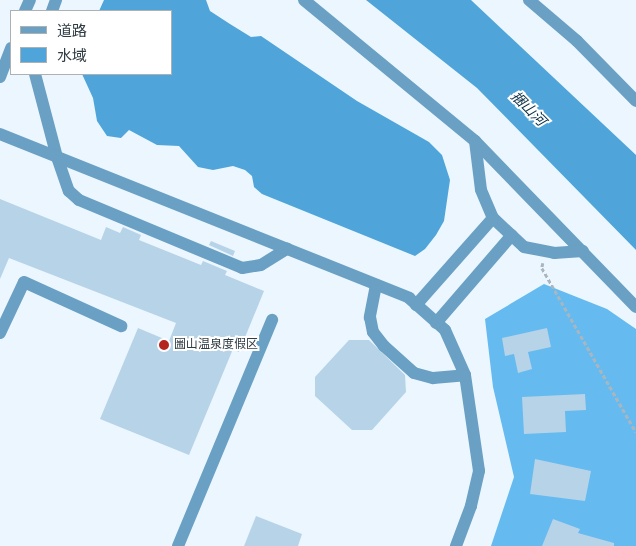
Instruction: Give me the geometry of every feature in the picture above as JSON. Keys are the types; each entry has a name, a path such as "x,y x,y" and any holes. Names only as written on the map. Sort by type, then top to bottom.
{"street":[{"path":"304,0 475,141 636,307"},
{"path":"529,0 577,41 636,101"},
{"path":"0,77 10,51"},
{"path":"35,75 57,157 69,191 79,200 242,268 262,265 287,249"},
{"path":"0,134 409,298 445,330 466,376 479,471 471,506 456,546"},
{"path":"475,141 481,190 493,218 524,247 543,251 583,251"},
{"path":"416,305 493,218"},
{"path":"436,323 512,236"},
{"path":"0,333 24,282 122,326"},
{"path":"376,285 370,317 373,332 384,346 414,373 433,378 466,376"},
{"path":"178,546 272,320"}],"path":[{"path":"543,251 542,268 636,432"}],"shaded area":[{"path":"544,284 607,309 636,329 636,546 491,546 514,477 493,387 485,319"}],"water":[{"path":"104,0 206,0 210,11 230,24 251,37 261,36 357,101 429,142 442,155 450,180 444,221 436,235 425,249 415,256 262,194 254,187 252,176 245,170 233,166 213,170 198,167 179,146 157,145 129,130 121,138 107,136 97,121 93,98 82,75 172,75 172,10 99,10"},
{"name":"捆山河","path":"366,0 471,0 636,155 636,250 477,88"}],"building":[{"name":"圌山温泉度假区","path":"0,199 101,240 106,227 120,233 123,227 141,235 139,240 201,265 203,261 227,271 225,275 264,291 239,352 233,349 189,455 100,419 138,328 169,341 176,323 9,258 0,279"},
{"path":"211,241 235,251 233,256 209,245"},
{"path":"547,328 551,347 528,352 532,369 518,373 514,354 505,356 502,338"},
{"path":"349,340 369,340 405,375 406,392 372,430 352,430 315,396 315,377"},
{"path":"585,394 586,410 565,411 566,432 524,434 522,397"},
{"path":"535,459 591,471 585,501 530,494"},
{"path":"256,516 302,534 298,546 244,546"},
{"path":"553,519 580,529 578,533 614,543 614,546 542,546"}],"place":[{"name":"圌山温泉度假区","path":"164,345"}]}
